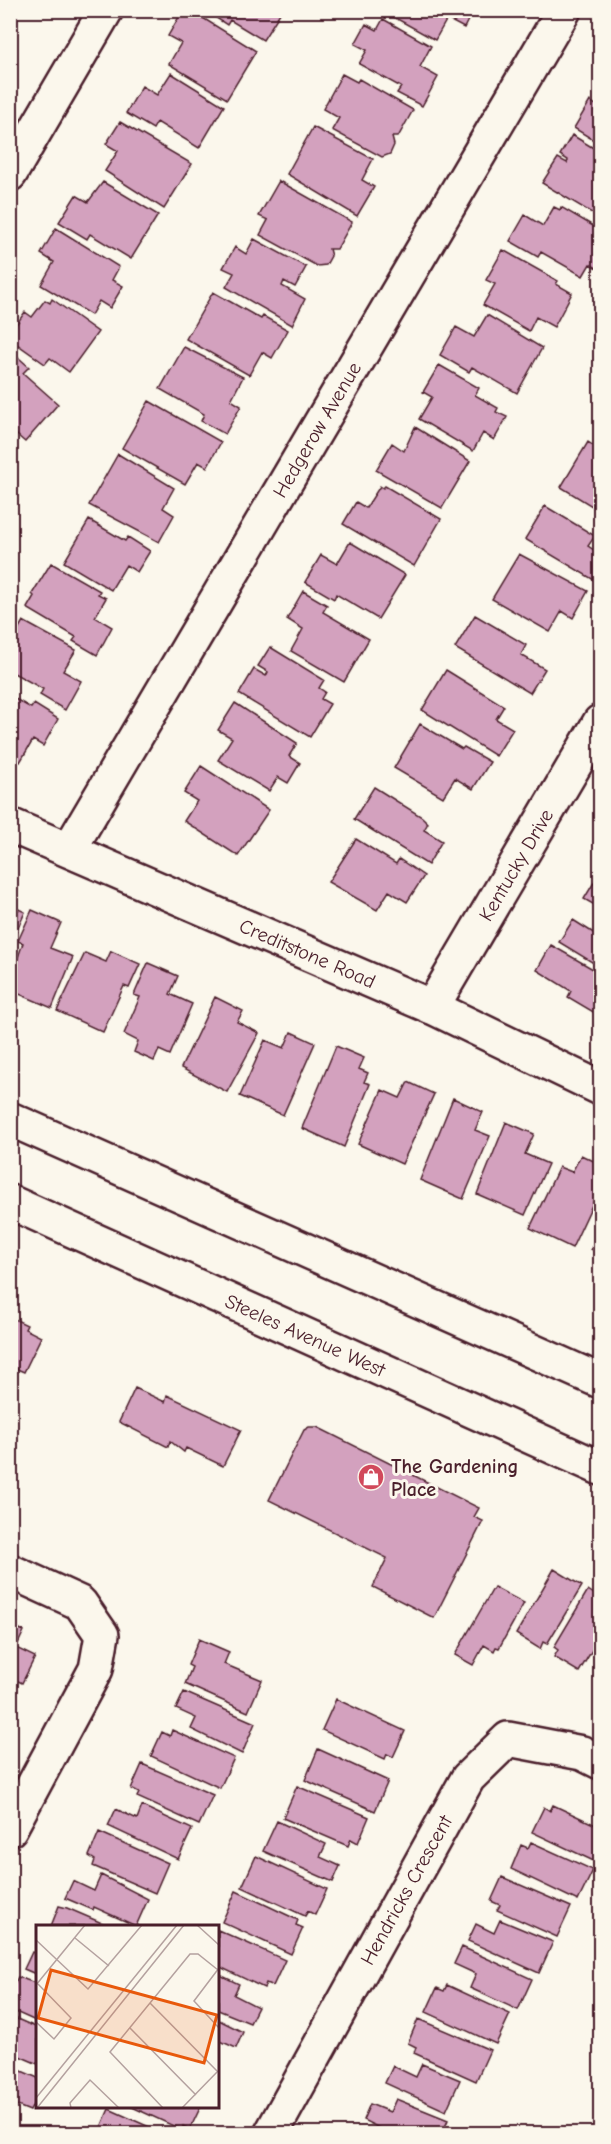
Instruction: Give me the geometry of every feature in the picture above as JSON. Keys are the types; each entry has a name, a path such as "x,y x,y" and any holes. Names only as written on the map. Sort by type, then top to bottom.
{"street":[{"path":"10,174 106,10"},
{"name":"Hedgerow Avenue","path":"69,850 564,10"},
{"name":"Kentucky Drive","path":"432,1008 600,722"},
{"name":"Creditstone Road","path":"10,825 432,1008 600,1088"},
{"path":"10,1119 600,1381"},
{"name":"Steeles Avenue West","path":"10,1202 600,1468"},
{"path":"10,1570 80,1603 102,1635 96,1669 10,1828"},
{"name":"Hendricks Crescent","path":"271,2133 468,1778 508,1739 582,1754 600,1762"}],"building":[{"path":"183,10 190,10 256,51 227,99 169,64 181,43 168,36"},
{"path":"204,10 282,10 263,40 230,20 227,25"},
{"path":"381,10 473,10 464,28 447,19 435,40"},
{"path":"383,19 431,46 420,67 438,77 422,106 397,93 401,87 359,64 367,50 355,44 366,24 377,30"},
{"path":"171,73 224,106 199,148 157,122 153,129 126,113 142,86 157,95"},
{"path":"342,74 357,82 359,79 413,110 398,137 392,137 394,145 390,154 382,157 332,130 339,118 323,109"},
{"path":"590,101 600,108 600,144 574,128"},
{"path":"120,122 192,164 164,209 105,171 118,151 106,144"},
{"path":"313,127 373,159 362,180 374,187 357,216 287,174"},
{"path":"572,135 600,152 600,218 542,183 558,158 567,163 568,160 560,155"},
{"path":"279,181 352,222 337,249 329,249 331,256 326,265 317,266 260,235 268,220 259,216"},
{"path":"103,182 158,215 131,259 90,234 87,239 59,222 76,195 88,202"},
{"path":"554,207 560,210 561,207 600,230 600,270 590,264 583,276 541,252 538,257 510,241 525,215 543,226"},
{"path":"56,228 119,267 112,280 123,286 110,308 99,301 91,315 41,285 54,262 41,254"},
{"path":"254,239 306,267 295,287 284,281 282,286 305,299 292,325 226,287 234,273 223,268 235,247 246,254"},
{"path":"503,250 558,281 556,284 572,293 554,327 536,317 529,331 483,305 495,284 486,280"},
{"path":"213,292 261,319 263,316 288,330 272,358 262,352 249,375 186,339"},
{"path":"52,299 98,332 69,372 50,358 45,364 10,339 10,333 25,312 32,317 45,300 50,303"},
{"path":"487,315 542,348 517,393 472,367 469,372 440,355 456,327 474,337"},
{"path":"184,347 243,377 231,400 241,406 225,434 201,421 204,414 160,389"},
{"path":"10,350 29,367 23,373 58,404 25,442 10,429"},
{"path":"439,365 479,388 475,395 498,408 496,412 507,417 494,440 483,433 473,451 419,419 432,397 423,392"},
{"path":"149,401 221,442 207,467 198,462 185,484 122,448"},
{"path":"415,427 470,461 442,508 376,470 392,443 404,451"},
{"path":"588,442 600,450 600,511 561,487"},
{"path":"118,454 174,488 163,508 174,515 159,542 89,505"},
{"path":"380,486 383,488 385,486 441,519 414,566 343,524 356,502 366,508"},
{"path":"545,506 595,536 588,546 600,554 599,583 525,539"},
{"path":"89,520 125,541 128,537 150,551 137,572 126,565 111,590 64,562"},
{"path":"350,542 405,575 378,619 336,594 334,599 305,582 321,555 337,564"},
{"path":"519,554 588,591 573,618 562,611 550,632 492,599"},
{"path":"51,563 100,591 98,594 106,598 95,617 112,627 97,655 73,641 76,637 27,608 34,596 32,594"},
{"path":"303,591 327,605 323,612 369,639 344,682 291,651 303,629 287,619"},
{"path":"475,615 526,645 521,655 545,669 530,693 455,648"},
{"path":"23,621 76,650 63,671 81,681 65,710 40,695 43,689 10,671 10,643"},
{"path":"270,647 324,680 319,688 325,692 321,699 330,704 310,737 239,694 254,669 266,676 268,672 258,666"},
{"path":"446,670 504,706 496,719 513,729 496,756 422,710"},
{"path":"10,696 31,708 34,704 58,719 43,746 33,740 20,762 10,758"},
{"path":"235,703 297,743 289,756 300,763 288,783 278,777 269,791 218,760 232,738 218,730"},
{"path":"420,724 462,749 464,747 490,762 473,789 455,778 443,797 394,768"},
{"path":"201,766 269,810 238,856 184,821 197,801 184,793"},
{"path":"374,787 422,817 428,823 424,830 442,841 428,865 354,819"},
{"path":"356,839 396,864 399,859 424,876 407,902 389,891 377,910 328,882"},
{"path":"600,875 600,908 584,899"},
{"path":"10,905 25,912 14,937 10,936"},
{"path":"32,910 61,923 50,948 73,957 52,1008 10,990 10,980 23,943 18,941"},
{"path":"573,920 600,937 600,967 559,942"},
{"path":"551,945 600,973 600,1016 568,997 571,991 537,970"},
{"path":"111,951 140,964 129,988 124,986 103,1032 57,1011 85,953 106,962"},
{"path":"148,963 178,976 170,994 192,1004 170,1055 159,1050 154,1061 134,1052 138,1041 124,1034 140,997 134,995"},
{"path":"215,997 243,1011 237,1022 259,1033 227,1092 181,1068"},
{"path":"291,1032 315,1043 283,1115 240,1096 265,1040 284,1048"},
{"path":"336,1046 364,1058 359,1069 368,1073 364,1082 370,1084 344,1147 302,1128"},
{"path":"408,1082 434,1094 402,1164 358,1144 382,1090 400,1098"},
{"path":"453,1098 483,1112 475,1130 490,1136 463,1199 420,1180"},
{"path":"506,1122 534,1134 525,1154 548,1164 525,1215 477,1194"},
{"path":"581,1155 600,1164 600,1188 572,1248 530,1228 559,1167 572,1172"},
{"path":"600,1229 600,1253 591,1249"},
{"path":"10,1317 27,1325 25,1329 41,1337 24,1372 10,1366"},
{"path":"135,1388 165,1402 167,1395 241,1430 223,1466 186,1448 184,1452 170,1441 168,1447 119,1422"},
{"path":"317,1427 479,1508 474,1517 483,1521 434,1618 373,1587 387,1558 269,1500 304,1430"},
{"path":"554,1569 582,1586 547,1644 543,1642 540,1649 516,1634"},
{"path":"494,1587 524,1603 499,1648 496,1647 494,1651 484,1645 473,1665 455,1655"},
{"path":"588,1590 600,1598 600,1637 579,1672 554,1657 558,1650 554,1647"},
{"path":"10,1625 24,1631 16,1648 35,1657 22,1683 10,1677"},
{"path":"199,1639 229,1652 224,1664 262,1680 248,1712 185,1684 192,1667 188,1665"},
{"path":"184,1692 255,1723 242,1754 191,1729 196,1718 176,1709"},
{"path":"336,1699 405,1731 393,1757 387,1754 385,1759 322,1730"},
{"path":"172,1730 234,1758 220,1788 151,1756 162,1732 170,1736"},
{"path":"318,1749 388,1781 375,1811 305,1780"},
{"path":"142,1764 213,1795 199,1825 137,1797 139,1793 131,1789"},
{"path":"297,1786 369,1817 358,1843 351,1839 348,1846 283,1818"},
{"path":"553,1805 600,1827 600,1864 532,1832 544,1807 550,1811"},
{"path":"142,1806 192,1829 178,1859 108,1826 116,1809 137,1819"},
{"path":"277,1821 326,1844 320,1857 340,1866 333,1882 263,1851"},
{"path":"99,1832 168,1863 155,1893 93,1866 95,1860 89,1856"},
{"path":"531,1842 593,1870 578,1901 511,1869 521,1845 528,1848"},
{"path":"256,1856 327,1889 315,1915 308,1911 305,1916 242,1887"},
{"path":"101,1875 148,1899 136,1925 134,1925 94,1907 93,1910 65,1898 73,1881 94,1891"},
{"path":"502,1877 571,1907 557,1937 497,1910 500,1905 491,1901"},
{"path":"236,1891 298,1920 296,1925 303,1928 291,1954 222,1922"},
{"path":"59,1906 107,1925 51,1925"},
{"path":"500,1920 553,1942 539,1973 468,1941 476,1924 494,1933"},
{"path":"219,1930 285,1960 273,1986 266,1983 264,1988 219,1966"},
{"path":"462,1947 532,1979 518,2010 470,1988 476,1974 454,1964"},
{"path":"32,1952 36,1954 36,1974 24,1969"},
{"path":"219,1974 239,1984 234,1995 258,2007 250,2023 219,2010"},
{"path":"18,1977 36,1983 36,2021 11,2010 14,2005 10,2003 10,1993"},
{"path":"447,1985 510,2014 496,2044 426,2012 437,1988 444,1991"},
{"path":"10,2016 36,2027 36,2063 10,2052"},
{"path":"418,2019 490,2050 476,2081 414,2053 416,2047 408,2043"},
{"path":"219,2020 243,2032 236,2048 219,2040"},
{"path":"422,2064 460,2080 446,2111 385,2083 393,2066 416,2077"},
{"path":"10,2066 36,2077 36,2098 30,2111 10,2103"},
{"path":"396,2099 448,2120 442,2134 391,2134 363,2120 370,2104 390,2112"},
{"path":"134,2108 200,2108 190,2129 183,2126 182,2130"},
{"path":"109,2109 165,2134 98,2134"}],"place":[{"name":"The Gardening Place","path":"371,1477"}]}
